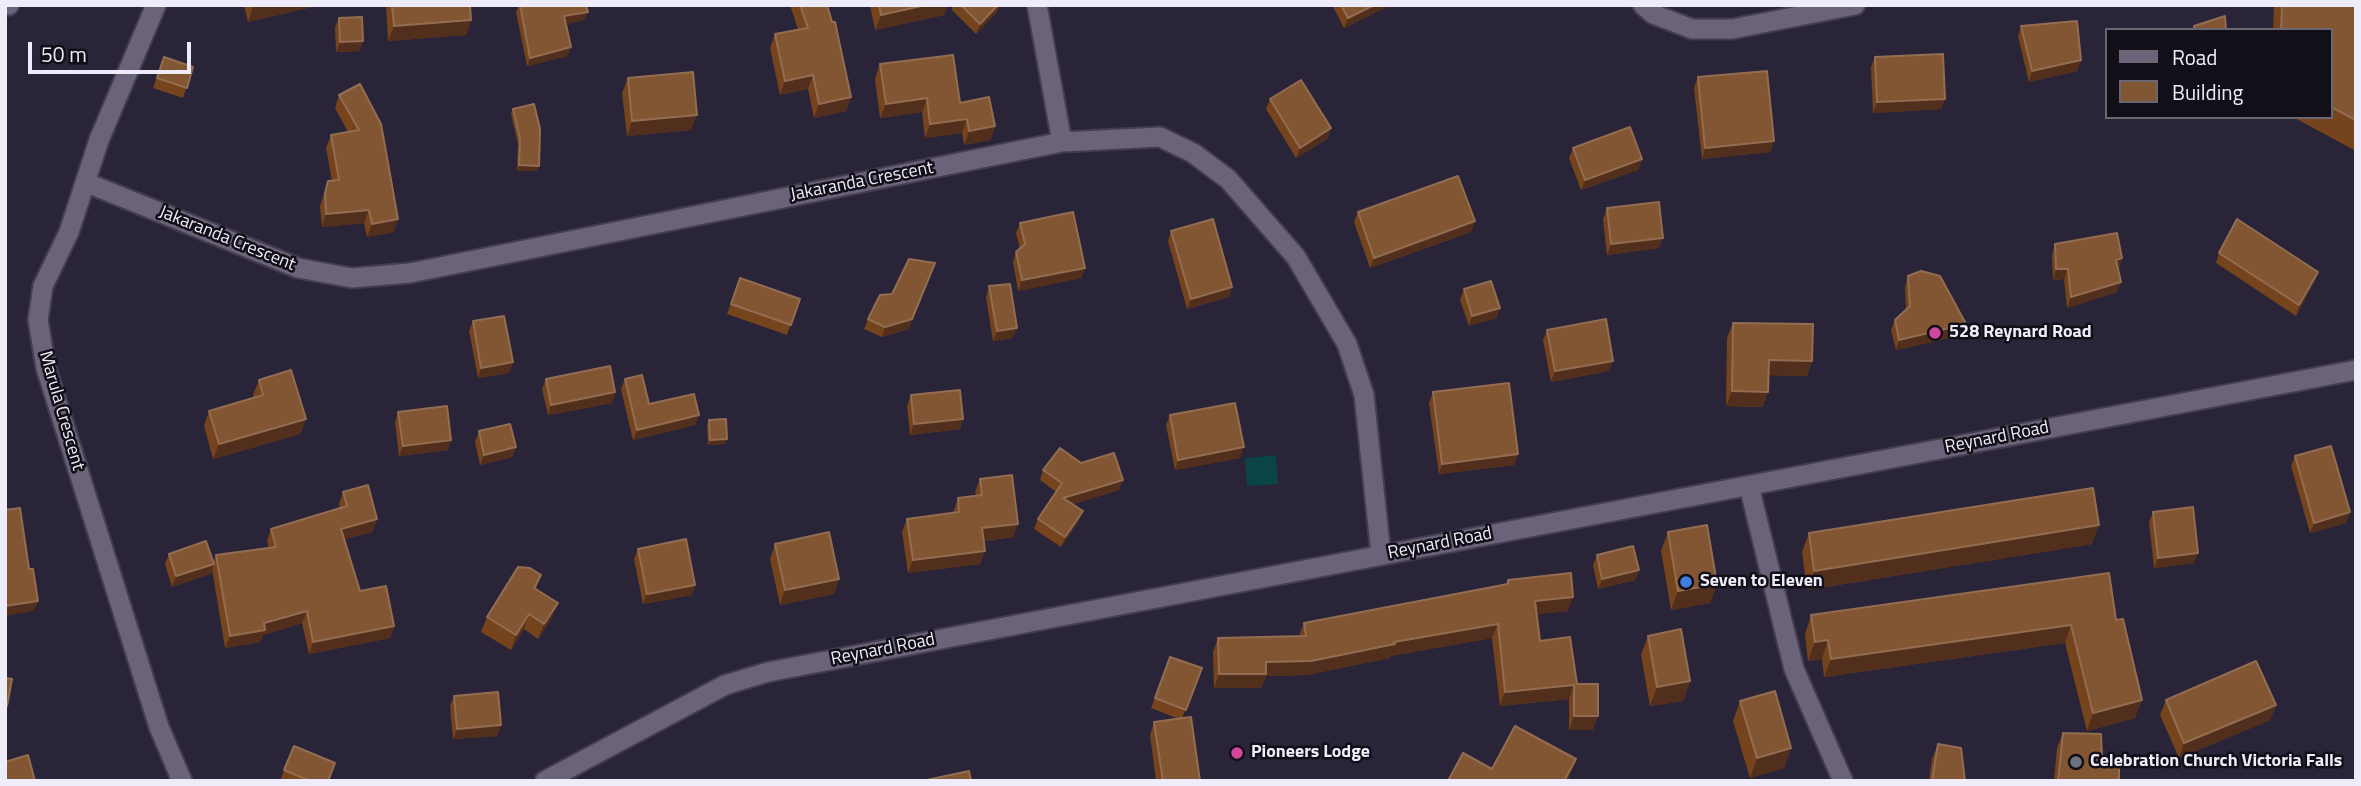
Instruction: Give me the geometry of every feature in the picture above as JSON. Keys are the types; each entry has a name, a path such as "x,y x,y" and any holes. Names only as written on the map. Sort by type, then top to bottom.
{"street":[{"name":"Marula Crescent","path":"156,5 99,140 69,232 43,286 38,320 46,368 159,727 182,781"},
{"path":"1037,5 1062,142"},
{"path":"1643,5 1653,14 1692,29 1732,29 1855,5"},
{"name":"Jakaranda Crescent","path":"86,183 298,268 352,278 410,273 1062,142 1160,137 1193,153 1228,179 1296,257 1347,344 1364,396 1381,555"},
{"name":"Reynard Road","path":"545,781 725,685 768,672 2356,370"},
{"path":"1749,485 1794,668 1843,781"}],"shaded area":[{"path":"1276,455 1278,484 1247,486 1245,458"}],"building":[{"path":"392,5 470,5 471,20 394,26"},
{"path":"520,5 586,5 588,12 564,16 571,47 530,58"},
{"path":"800,5 827,5 832,22 835,22 851,97 819,104 813,75 785,81 775,34 808,28"},
{"path":"879,5 926,5 881,15"},
{"path":"961,5 998,5 980,24"},
{"path":"1341,5 1374,5 1348,18"},
{"path":"2282,5 2356,5 2356,120 2333,108 2333,28 2281,28"},
{"path":"2225,16 2226,28 2194,26"},
{"path":"362,17 363,41 340,42 339,18"},
{"path":"2077,21 2081,60 2032,71 2021,26"},
{"path":"1943,54 1945,99 1877,102 1875,57"},
{"path":"953,55 960,103 989,97 995,126 969,131 967,119 930,124 927,98 886,104 880,64"},
{"path":"164,57 193,67 187,88 157,78"},
{"path":"1767,71 1774,141 1705,148 1698,77"},
{"path":"693,72 697,115 632,121 628,78"},
{"path":"1301,80 1331,128 1300,148 1270,99"},
{"path":"360,84 381,124 398,219 372,224 369,210 326,214 325,193 328,181 339,180 331,135 359,130 339,95"},
{"path":"534,104 540,129 539,166 519,165 520,139 513,109"},
{"path":"1630,127 1642,159 1585,180 1573,148"},
{"path":"1458,176 1475,221 1374,258 1358,212"},
{"path":"1659,202 1663,238 1611,244 1607,208"},
{"path":"1073,212 1085,268 1022,280 1016,252 1025,244 1020,223"},
{"path":"1213,219 1232,287 1191,299 1171,231"},
{"path":"2237,219 2318,272 2299,305 2219,253"},
{"path":"2117,233 2122,258 2116,260 2121,282 2071,297 2068,269 2056,269 2055,244"},
{"path":"909,259 935,263 912,319 885,327 868,319 880,295 892,294"},
{"path":"1921,271 1940,276 1966,324 1899,340 1895,320 1910,306 1908,276"},
{"path":"740,278 800,299 791,325 731,304"},
{"path":"1491,281 1500,308 1472,316 1464,289"},
{"path":"1010,284 1017,328 997,331 989,286"},
{"path":"504,316 513,362 481,368 473,321"},
{"path":"1606,319 1613,361 1555,371 1547,330"},
{"path":"1733,323 1813,324 1812,361 1769,360 1768,392 1732,391"},
{"path":"610,366 615,392 551,405 546,379"},
{"path":"291,370 306,419 219,444 209,411 263,395 259,380"},
{"path":"642,375 649,404 694,394 699,415 637,430 625,379"},
{"path":"1509,383 1518,454 1442,464 1433,392"},
{"path":"960,390 963,419 914,424 911,395"},
{"path":"1235,403 1244,447 1178,460 1170,415"},
{"path":"447,406 451,440 403,446 398,412"},
{"path":"726,419 727,439 710,440 709,420"},
{"path":"510,424 516,447 484,455 479,431"},
{"path":"2331,446 2350,512 2314,523 2295,456"},
{"path":"1060,448 1081,463 1114,453 1123,480 1063,498 1083,511 1065,537 1038,519 1062,483 1043,470"},
{"path":"1012,475 1018,524 982,528 985,551 913,560 907,519 959,512 958,498 982,495 980,479"},
{"path":"368,485 377,519 341,529 360,591 386,586 394,626 313,642 307,611 264,623 265,630 230,636 216,555 276,547 271,529 347,506 343,492"},
{"path":"2093,488 2099,525 1814,571 1809,533"},
{"path":"2193,507 2198,553 2158,558 2153,512"},
{"path":"20,508 29,569 33,569 38,601 5,606 5,510"},
{"path":"1707,525 1717,584 1678,591 1668,532"},
{"path":"829,532 839,579 785,590 775,544"},
{"path":"686,539 695,585 647,594 638,549"},
{"path":"206,541 214,564 176,576 169,554"},
{"path":"1633,546 1639,570 1602,579 1597,555"},
{"path":"518,567 530,568 541,575 534,588 558,603 544,624 529,614 516,635 487,617"},
{"path":"1571,573 1573,597 1535,601 1540,641 1570,637 1577,684 1598,684 1598,716 1574,716 1574,685 1505,692 1498,624 1394,642 1395,644 1311,661 1266,662 1266,674 1219,674 1218,638 1306,636 1304,623 1508,584 1508,580"},
{"path":"2109,573 2116,620 2123,619 2142,700 2093,713 2071,625 1831,659 1828,640 1815,642 1811,615"},
{"path":"1681,629 1690,681 1657,687 1648,636"},
{"path":"1170,657 1202,668 1186,710 1155,698"},
{"path":"2256,661 2276,705 2184,743 2166,700"},
{"path":"5,678 12,679 7,706 5,705"},
{"path":"1775,691 1791,748 1757,758 1740,701"},
{"path":"498,692 501,725 457,729 454,696"},
{"path":"1191,717 1200,781 1163,781 1154,722"},
{"path":"1515,726 1576,759 1564,781 1448,781 1463,753 1492,769"},
{"path":"2063,733 2101,734 2102,759 2119,759 2119,781 2058,781"},
{"path":"1938,744 1961,748 1965,781 1932,781"},
{"path":"294,746 335,763 328,781 310,781 284,770"},
{"path":"28,755 35,781 5,781 5,762"},
{"path":"969,771 971,781 922,781"}],"place":[{"name":"528 Reynard Road","path":"1935,333"},
{"name":"Seven to Eleven","path":"1686,582"},
{"name":"Pioneers Lodge","path":"1237,753"},
{"name":"Celebration Church Victoria Falls","path":"2076,762"}]}
